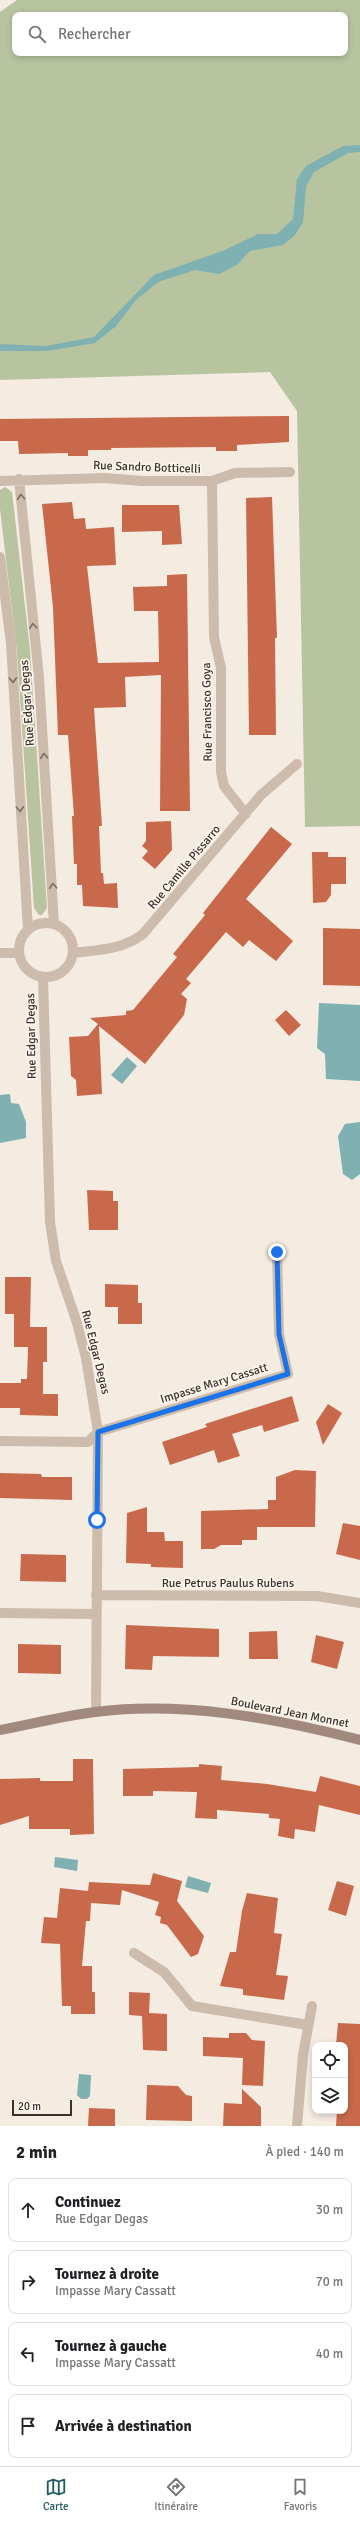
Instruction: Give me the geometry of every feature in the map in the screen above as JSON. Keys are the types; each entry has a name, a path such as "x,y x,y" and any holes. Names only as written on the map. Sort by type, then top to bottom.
{"main road":[{"name":"Boulevard Jean Monnet","path":"0,1730 96,1712 186,1710 250,1716 360,1740"}],"street":[{"name":"Rue Sandro Botticelli","path":"1,481 19,479 105,478 142,481 212,482 235,474 290,472"},
{"name":"Rue Edgar Degas","path":"19,479 39,678 54,924"},
{"name":"Rue Francisco Goya","path":"212,482 214,637 222,668 220,772 224,786 246,814"},
{"name":"Rue Edgar Degas","path":"0,557 11,643 28,930"},
{"name":"Rue Camille Pissarro","path":"73,953 119,948 131,943 143,934 261,795 297,764"},
{"path":"45,923 54,924 62,929 68,936 73,953 66,968 52,977 43,978 27,971 22,964 19,953 22,937 28,930 45,923"},
{"path":"0,953 19,953"},
{"name":"Rue Edgar Degas","path":"43,978 50,1222 56,1261 77,1323 86,1358 98,1432 96,1712"},
{"name":"Impasse Mary Cassatt","path":"98,1432 288,1374 279,1334 277,1252"},
{"path":"0,1441 88,1442 98,1432"},
{"name":"Rue Petrus Paulus Rubens","path":"96,1595 317,1596 360,1603"},
{"path":"0,1613 96,1614"},
{"path":"134,1953 164,1972 192,2006 308,2025"},
{"path":"297,2126 303,2055 312,2006"}],"green space":[{"path":"17,0 360,0 360,826 305,827 297,411 270,372 0,380 0,12"},
{"path":"5,487 12,492 30,650 47,908 42,915 39,915 34,908 17,652 0,509 0,490"}],"water":[{"path":"360,145 360,152 348,153 314,172 306,187 303,223 294,236 283,245 250,251 237,265 219,274 195,270 158,282 136,300 116,326 95,343 47,351 0,351 0,344 46,346 94,337 154,275 225,250 258,234 277,234 293,219 297,179 306,166 343,146"},
{"path":"319,1003 360,1005 360,1081 326,1079 325,1054 317,1048"},
{"path":"127,1057 137,1066 122,1084 111,1075"},
{"path":"10,1094 11,1103 19,1104 26,1122 26,1138 0,1143 0,1095"},
{"path":"360,1122 360,1174 352,1180 343,1174 338,1136 345,1124"},
{"path":"55,1857 78,1860 77,1871 54,1867"},
{"path":"188,1876 211,1883 208,1893 185,1887"},
{"path":"79,2074 91,2075 90,2096 87,2099 81,2099 77,2095"}],"building":[{"path":"289,416 289,442 237,445 237,451 216,451 216,447 111,448 111,450 88,450 88,456 68,456 68,453 19,454 18,441 0,441 0,419"},
{"path":"272,497 277,638 275,638 276,735 249,735 246,498"},
{"path":"72,502 74,519 85,518 86,529 114,527 116,565 87,566 98,663 159,662 158,611 134,611 133,587 167,586 167,575 187,574 190,811 160,811 161,675 125,677 126,707 94,708 102,826 99,826 101,873 103,873 104,884 117,883 118,908 83,906 82,885 77,885 77,864 74,864 72,816 74,816 68,735 58,735 53,607 42,504"},
{"path":"122,505 179,505 182,544 162,545 162,531 122,532"},
{"path":"171,821 172,850 155,869 142,858 148,851 142,846 146,841 146,822"},
{"path":"271,827 292,844 246,899 293,941 276,961 249,940 243,947 226,932 186,979 191,983 181,994 187,999 184,1015 145,1064 99,1026 102,1094 77,1096 76,1080 71,1076 69,1037 88,1036 98,1024 90,1018 126,1015 126,1011 133,1010 177,957 173,954 205,915 203,913"},
{"path":"312,852 328,852 328,857 346,857 346,884 331,884 331,895 326,902 313,903"},
{"path":"323,928 360,929 360,986 323,985"},
{"path":"286,1010 301,1025 289,1036 275,1020"},
{"path":"87,1190 113,1191 113,1201 118,1201 118,1230 89,1230"},
{"path":"5,1277 31,1277 30,1327 47,1327 47,1362 43,1362 43,1394 58,1394 58,1416 20,1415 20,1408 0,1408 0,1383 21,1383 21,1379 27,1379 28,1347 14,1347 14,1314 5,1314"},
{"path":"105,1284 138,1285 138,1303 142,1303 142,1324 118,1324 118,1307 105,1307"},
{"path":"292,1396 299,1421 264,1432 262,1425 232,1434 240,1456 218,1463 214,1450 170,1465 162,1442 207,1427 205,1424"},
{"path":"328,1404 342,1413 323,1445 316,1422"},
{"path":"295,1470 316,1471 315,1527 257,1527 257,1540 242,1540 242,1545 221,1545 214,1549 201,1549 201,1511 268,1509 268,1500 276,1500 276,1477"},
{"path":"0,1473 41,1474 42,1477 72,1477 72,1500 0,1498"},
{"path":"147,1507 147,1532 164,1532 165,1541 183,1541 183,1568 151,1567 151,1564 126,1563 127,1513"},
{"path":"343,1523 360,1526 360,1560 336,1554"},
{"path":"21,1554 66,1555 66,1582 20,1581"},
{"path":"126,1625 219,1629 219,1657 153,1656 152,1670 125,1669"},
{"path":"277,1631 278,1659 249,1659 249,1632"},
{"path":"316,1635 344,1642 337,1669 311,1662"},
{"path":"18,1644 61,1645 61,1674 18,1673"},
{"path":"73,1759 93,1759 94,1834 70,1835 70,1829 29,1829 29,1816 0,1825 0,1779 40,1778 40,1781 73,1781"},
{"path":"199,1764 222,1766 221,1780 267,1784 316,1792 320,1776 360,1786 360,1815 319,1805 315,1832 295,1829 294,1839 278,1836 280,1819 269,1818 269,1814 217,1810 217,1819 195,1818 197,1792 153,1791 153,1796 123,1796 123,1769 199,1767"},
{"path":"153,1873 182,1881 177,1901 204,1936 198,1954 191,1957 167,1925 160,1923 161,1917 155,1915 159,1902 122,1890 120,1905 91,1903 90,1921 86,1921 82,1966 92,1966 92,1992 95,1992 95,2014 71,2014 71,2006 62,2006 60,1944 41,1943 44,1917 57,1918 60,1888 88,1891 89,1882 150,1885"},
{"path":"337,1881 354,1886 346,1916 328,1910"},
{"path":"247,1893 278,1898 274,1933 282,1934 276,1975 288,1976 284,2000 243,1995 243,1989 220,1986 230,1952 236,1952 242,1911"},
{"path":"129,1992 150,1993 149,2013 167,2014 167,2051 143,2050 142,2016 129,2015"},
{"path":"338,2023 360,2024 360,2126 336,2126 337,2114 348,2114 348,2042 336,2042"},
{"path":"229,2033 246,2033 252,2040 265,2041 263,2086 242,2085 243,2058 203,2056 203,2037 229,2038"},
{"path":"147,2085 178,2086 186,2095 192,2096 192,2121 146,2120"},
{"path":"242,2089 261,2107 261,2126 223,2126 224,2103 242,2104"},
{"path":"89,2108 115,2109 115,2126 88,2126"}],"route":[{"path":"97,1520 98,1432 288,1374 279,1334 277,1252"}]}
